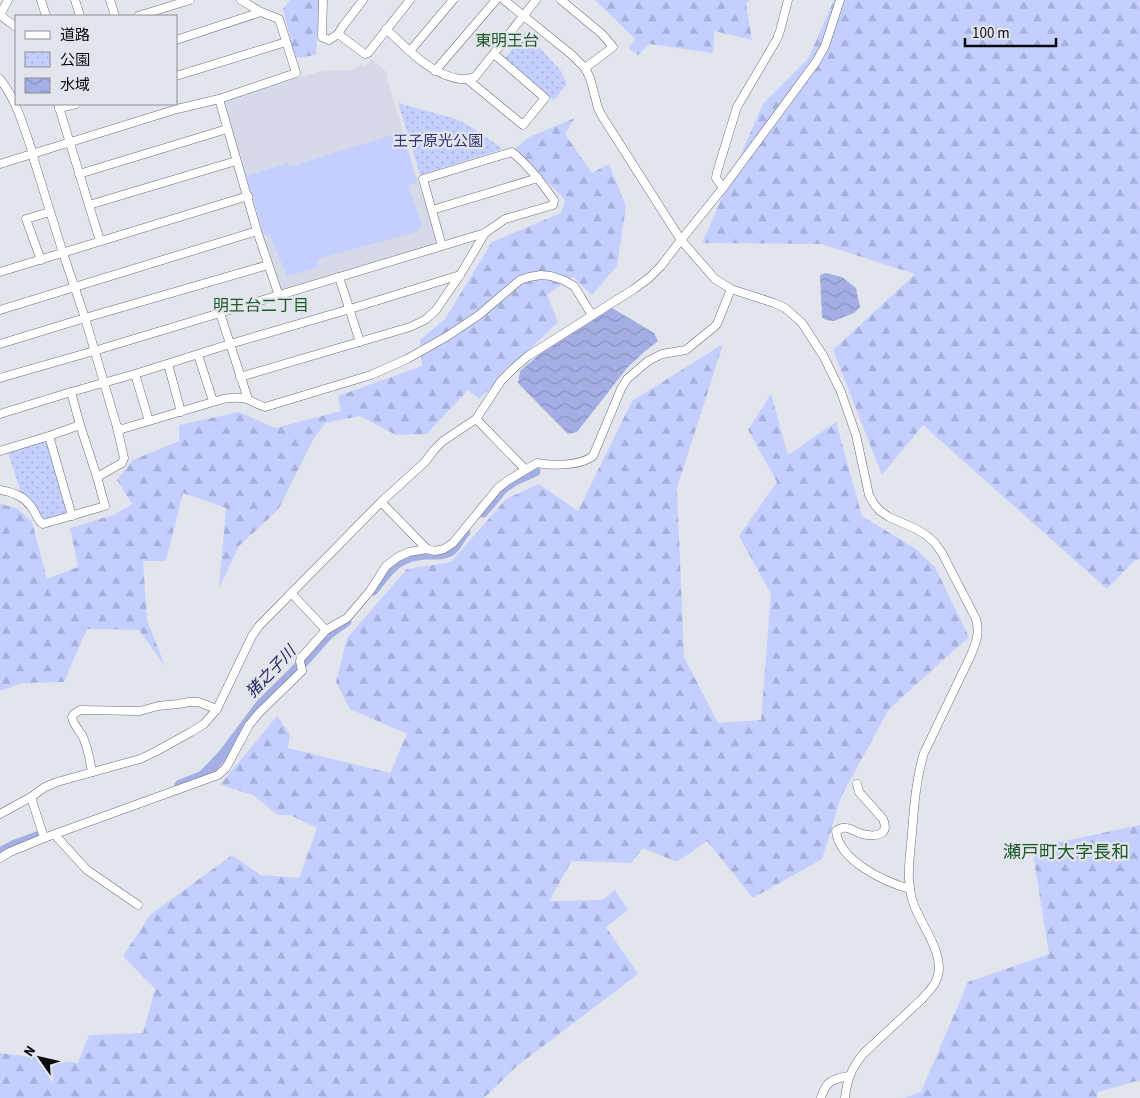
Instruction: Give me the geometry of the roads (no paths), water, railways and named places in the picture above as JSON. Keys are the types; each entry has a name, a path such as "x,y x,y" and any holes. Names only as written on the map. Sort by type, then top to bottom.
{"street":[{"path":"8,0 0,15 15,26"},
{"path":"40,0 46,15"},
{"path":"75,0 80,15"},
{"path":"110,0 115,15"},
{"path":"144,15 190,0"},
{"path":"0,164 176,106 219,99 296,73 279,19 241,0"},
{"path":"323,0 322,37 329,40 338,34 363,0"},
{"path":"410,50 453,0"},
{"path":"435,71 496,0"},
{"path":"504,0 572,55 585,68 602,116 680,240 715,279 731,289 786,308 802,323 824,357 841,392 856,435 869,495 874,504 889,517 916,529 935,543 976,619 977,639 924,753 916,786 909,864 910,889 912,901 937,955 938,973 936,980 922,999 863,1054 849,1076 845,1098"},
{"path":"386,30 435,71 460,79 467,79 475,77 536,0"},
{"path":"561,0 602,34 613,47 585,68"},
{"path":"723,188 716,178 737,107 777,38 788,0"},
{"path":"0,814 57,782 140,759 204,724 217,709 252,636 259,626 382,502 425,462 443,441 476,419 501,381 528,356 634,289 661,266 723,188 816,62 825,46 840,0"},
{"path":"338,34 365,54 368,53 407,1"},
{"path":"178,39 262,12"},
{"path":"178,75 286,42"},
{"path":"467,79 523,125 545,98 494,54"},
{"path":"0,79 15,104"},
{"path":"219,99 236,161 279,296"},
{"path":"16,105 34,154 34,160 50,212 85,318 124,458 122,463 97,477"},
{"path":"59,106 100,242"},
{"path":"79,174 227,128"},
{"path":"0,378 279,296 485,233 505,219 553,205 554,200 524,162 512,152 422,179 442,246"},
{"path":"88,205 236,161"},
{"path":"432,210 538,178"},
{"path":"0,272 248,196"},
{"path":"41,260 26,219 50,212"},
{"path":"0,310 258,231"},
{"path":"240,377 410,327 425,320 436,310 485,233"},
{"path":"0,344 268,265"},
{"path":"0,414 460,275"},
{"path":"116,427 122,429 213,401 235,398 248,399 257,405 265,407 371,375 407,359 446,337 479,315 520,280 530,277 551,276 574,286 592,315"},
{"path":"339,278 360,342"},
{"path":"0,858 43,835 55,835 218,775 226,768 249,725 258,713 302,671 301,658 326,630 347,618 370,591 386,566 398,556 409,552 427,549 435,551 444,549 453,543 498,488 507,480 537,463 545,465 580,462 593,456 627,379 648,361 662,354 686,350 714,328 731,289"},
{"path":"220,313 248,399"},
{"path":"198,355 213,401"},
{"path":"168,364 181,412"},
{"path":"135,374 149,421"},
{"path":"0,490 14,492 25,500 33,508 39,521 43,524 105,506 71,392"},
{"path":"476,419 525,470"},
{"path":"0,451 80,425"},
{"path":"49,436 72,516"},
{"path":"382,502 427,549"},
{"path":"291,593 326,630"},
{"path":"92,772 88,750 82,736 72,722 74,714 80,710 140,712 158,706 189,702 198,702 217,709"},
{"path":"857,784 859,792 883,819 885,830 878,835 872,836 846,828 839,829 836,831 841,846 857,863 875,875 892,884 910,889"},
{"path":"31,797 43,835"},
{"path":"55,835 86,870 138,905"},
{"path":"821,1098 824,1088 831,1080 849,1076"}],"water":[{"path":"826,273 842,277 856,288 860,307 854,313 834,321 826,320 822,317 820,275"},
{"path":"612,308 654,333 658,341 627,368 577,432 568,434 518,383 520,371 540,354"}],"waterway":[{"name":"猪之子川","path":"483,512 503,488 535,471"},
{"name":"猪之子川","path":"373,590 389,570 400,561 415,555 448,552 465,532"},
{"name":"猪之子川","path":"180,785 203,776 224,754 260,706 328,634 346,621"},
{"name":"猪之子川","path":"0,853 40,836"}],"district":[{"name":"東明王台","path":"507,41"},
{"name":"明王台二丁目","path":"261,306"},
{"name":"瀬戸町大字長和","path":"1066,852"}],"park label":[{"name":"王子原光公園","path":"438,141"}]}
